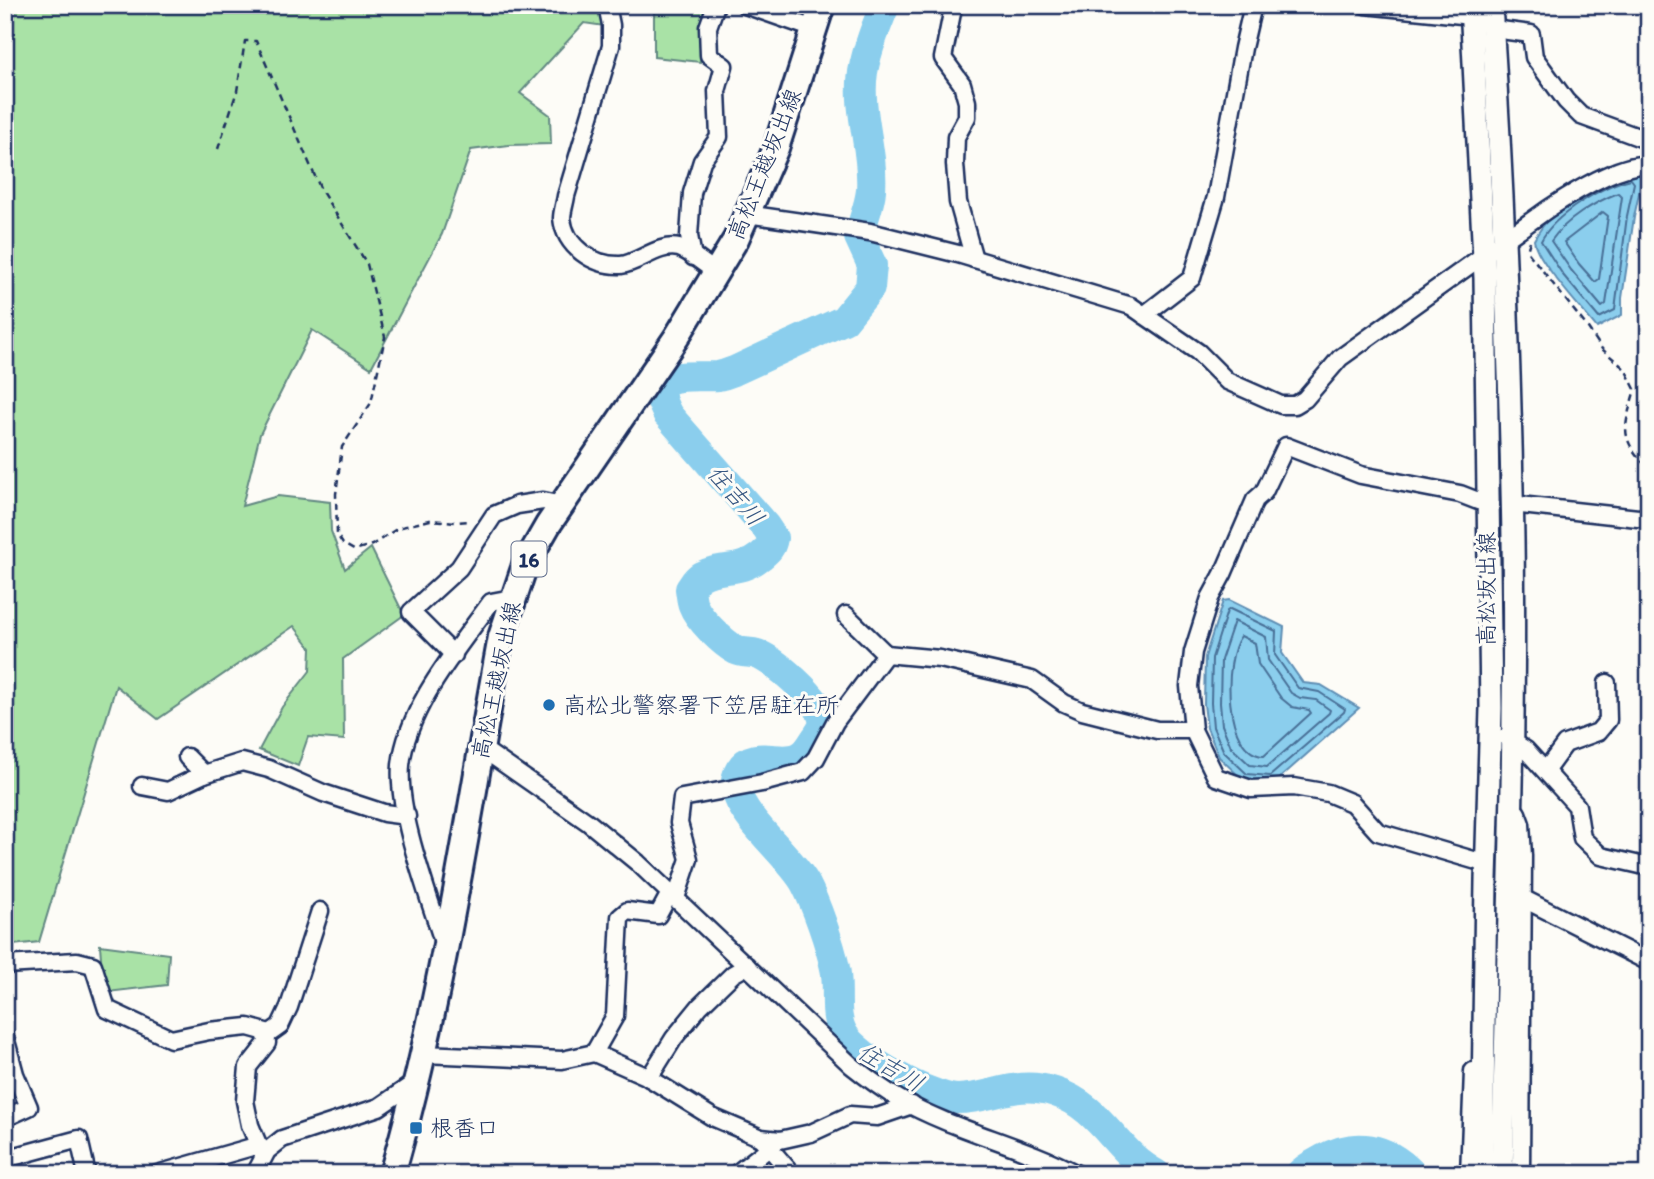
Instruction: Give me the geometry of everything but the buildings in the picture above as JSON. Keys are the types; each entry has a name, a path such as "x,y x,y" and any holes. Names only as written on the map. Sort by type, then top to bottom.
{"main road":[{"name":"高松坂出線","path":"1491,5 1505,238 1512,504 1512,741 1493,1173"},
{"name":"高松坂出線","path":"1471,11 1484,255 1489,500 1491,729 1486,872 1493,1173"},
{"name":"高松王越坂出線","path":"392,1174 423,1054 460,876 500,637 512,597 525,565 562,505 676,338 747,214 776,148 818,17"}],"street":[{"path":"607,5 611,46 565,197 562,218 568,238 581,254 600,262 623,265 666,248 678,248 716,272"},
{"path":"693,257 689,236 692,193 702,161 719,136 717,91 724,66 709,55 708,27 716,5"},
{"path":"745,5 818,17"},
{"path":"1144,315 1192,278 1216,197 1242,48 1253,5"},
{"path":"1365,5 1471,11"},
{"path":"952,13 943,58 962,84 967,102 967,117 956,137 955,164 958,202 974,259"},
{"path":"1493,29 1531,34 1534,57 1566,101 1581,116 1649,141"},
{"path":"747,214 870,232 974,259 1131,306 1198,352 1227,381 1281,405 1295,405 1305,398 1340,358 1541,213 1604,178 1643,164 1649,165"},
{"path":"1486,872 1378,832 1352,803 1328,793 1294,787 1251,789 1216,777 1193,730 1189,686 1193,652 1210,598 1255,500 1264,492 1286,446 1361,475 1460,494 1478,500 1489,500"},
{"path":"454,655 411,612 460,568 494,515 517,506 543,501 562,505"},
{"path":"1512,504 1649,517"},
{"path":"445,947 415,851 403,796 401,765 407,738 421,703 491,602 512,597"},
{"path":"846,615 886,654 940,659 1032,680 1064,703 1082,711 1157,730 1193,730"},
{"path":"594,1053 615,1016 620,918 627,911 658,915 673,895 689,859 679,824 682,798 762,783 803,772 816,758 835,722 886,654"},
{"path":"1546,770 1565,744 1598,732 1608,720 1607,683"},
{"path":"1491,729 1526,750 1546,770 1577,806 1582,838 1601,856 1649,867"},
{"path":"480,747 589,824 638,863 851,1065 875,1084 912,1105 1077,1174"},
{"path":"187,757 204,774"},
{"path":"142,786 168,791 204,774 242,762 269,769 347,801 384,813 407,816"},
{"path":"1493,1173 1522,898 1521,824 1510,798"},
{"path":"1522,898 1649,962"},
{"path":"266,1036 280,1026 289,1007 320,911"},
{"path":"5,965 77,961 93,965 107,1009 171,1039 248,1027 266,1032 267,1043 248,1067 245,1101 250,1125 261,1150 255,1174"},
{"path":"649,1078 674,1038 700,1006 733,974 747,966"},
{"path":"5,1037 15,1074 29,1107 5,1118"},
{"path":"423,1054 562,1060 594,1053 649,1078 712,1117 765,1143 792,1174"},
{"path":"157,1174 261,1150 282,1139 379,1107 417,1081"},
{"path":"736,1174 765,1143 811,1133 850,1115 877,1117 912,1105"},
{"path":"5,1159 79,1139 87,1174"}],"path":[{"path":"218,149 237,91 245,41 256,41 321,190 367,264 385,337 370,403 342,447 335,494 337,536 343,544 354,550 372,545 398,528 430,520 456,522 494,515"},
{"path":"1541,213 1527,251 1602,349 1625,369 1635,389 1625,423 1627,439 1636,456 1649,470"}],"green space":[{"path":"5,5 612,5 604,26 584,23 520,93 550,115 551,144 509,145 471,150 442,234 371,368 312,330 260,434 242,506 278,496 330,502 331,531 345,569 371,548 404,615 343,659 344,740 308,737 298,766 259,750 282,707 310,671 311,648 294,626 158,719 116,686 39,942 5,946"},
{"path":"654,5 711,5 703,24 700,62 654,57"},
{"path":"100,945 169,954 167,985 108,992 102,971"}],"water":[{"path":"1644,170 1634,217 1622,315 1597,328 1551,272 1534,240 1554,213 1567,203 1612,180"},
{"path":"1229,600 1284,627 1282,653 1303,683 1321,685 1359,708 1273,784 1244,781 1219,757 1207,728 1204,704 1205,657 1223,601"}],"waterway":[{"name":"住吉川","path":"885,5 867,55 862,87 871,175 870,196 859,237 872,265 870,288 844,320 732,372 718,376 674,378 666,382 661,389 668,415 773,538 767,550 753,562 699,577 690,589 692,601 700,617 724,642 738,651 765,658 795,681 814,701 823,719 822,729 805,753 792,759 760,759 746,763 736,779 736,790 747,813 798,872 809,892 835,968 838,1019 844,1035 863,1055 879,1065 913,1084 945,1097 970,1098 1028,1088 1055,1092 1071,1099 1085,1108 1130,1154 1156,1174"},
{"name":"住吉川","path":"1300,1174 1335,1153 1359,1149 1392,1158 1412,1174"}],"place":[{"name":"高松北警察署下笠居駐在所","path":"549,705"},
{"name":"根香口","path":"416,1128"}]}
